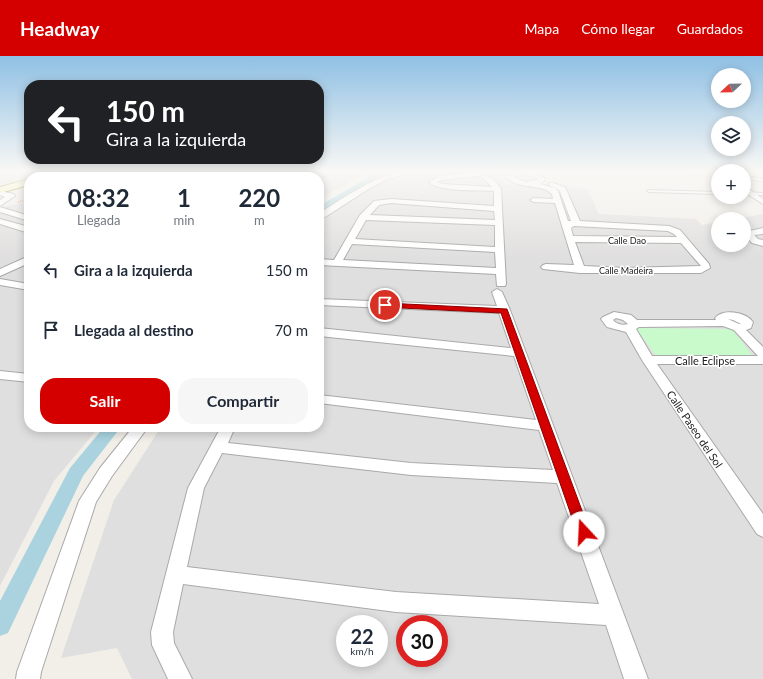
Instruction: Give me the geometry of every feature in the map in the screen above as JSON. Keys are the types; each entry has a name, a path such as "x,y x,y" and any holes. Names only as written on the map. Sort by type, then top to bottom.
{"street":[{"path":"324,214 344,201"},
{"path":"337,263 363,217 375,205 386,201"},
{"path":"387,201 498,209"},
{"path":"496,201 500,250 499,288 504,310 636,679"},
{"path":"557,201 568,224 570,239 580,270"},
{"path":"567,201 576,222 568,224"},
{"path":"1,203 18,216 24,218"},
{"path":"0,221 18,216"},
{"path":"363,217 499,223"},
{"path":"0,221 24,228"},
{"path":"568,224 663,228 677,232 683,240"},
{"path":"763,231 748,234 755,241 763,243"},
{"name":"Calle Dao","path":"570,239 683,240"},
{"name":"Calle Madeira","path":"546,267 580,270 701,270 705,268 706,266 683,240"},
{"path":"349,241 500,250"},
{"path":"0,264 24,252"},
{"path":"0,273 24,261"},
{"path":"324,262 500,271"},
{"path":"0,282 24,286"},
{"path":"324,305 504,310"},
{"name":"Calle Paseo del Sol","path":"763,354 738,328 747,326 747,322 737,317 728,315 721,318 724,323 631,326 648,360 763,529"},
{"path":"324,333 519,353"},
{"name":"Calle Eclipse","path":"648,360 763,360"},
{"path":"0,375 24,377"},
{"path":"324,400 545,426"},
{"path":"28,679 29,672 88,501 106,472 137,432"},
{"path":"180,679 163,645 162,632 196,488 225,432"},
{"path":"217,446 411,470 564,477"},
{"path":"176,574 396,602 614,615"}],"shaded area":[{"path":"349,201 593,201 599,214 696,219 702,225 711,223 711,252 751,252 751,216 763,214 763,679 132,679 117,648 61,658 114,500 158,432 324,432 324,220"},
{"path":"24,202 24,432 95,432 54,481 0,586 0,208"}],"green space":[{"path":"636,328 732,329 752,355 656,356"}],"waterway":[{"path":"324,206 333,201"},
{"path":"0,625 76,473 109,432"}],"route":[{"path":"385,305 504,310 584,532"}]}
